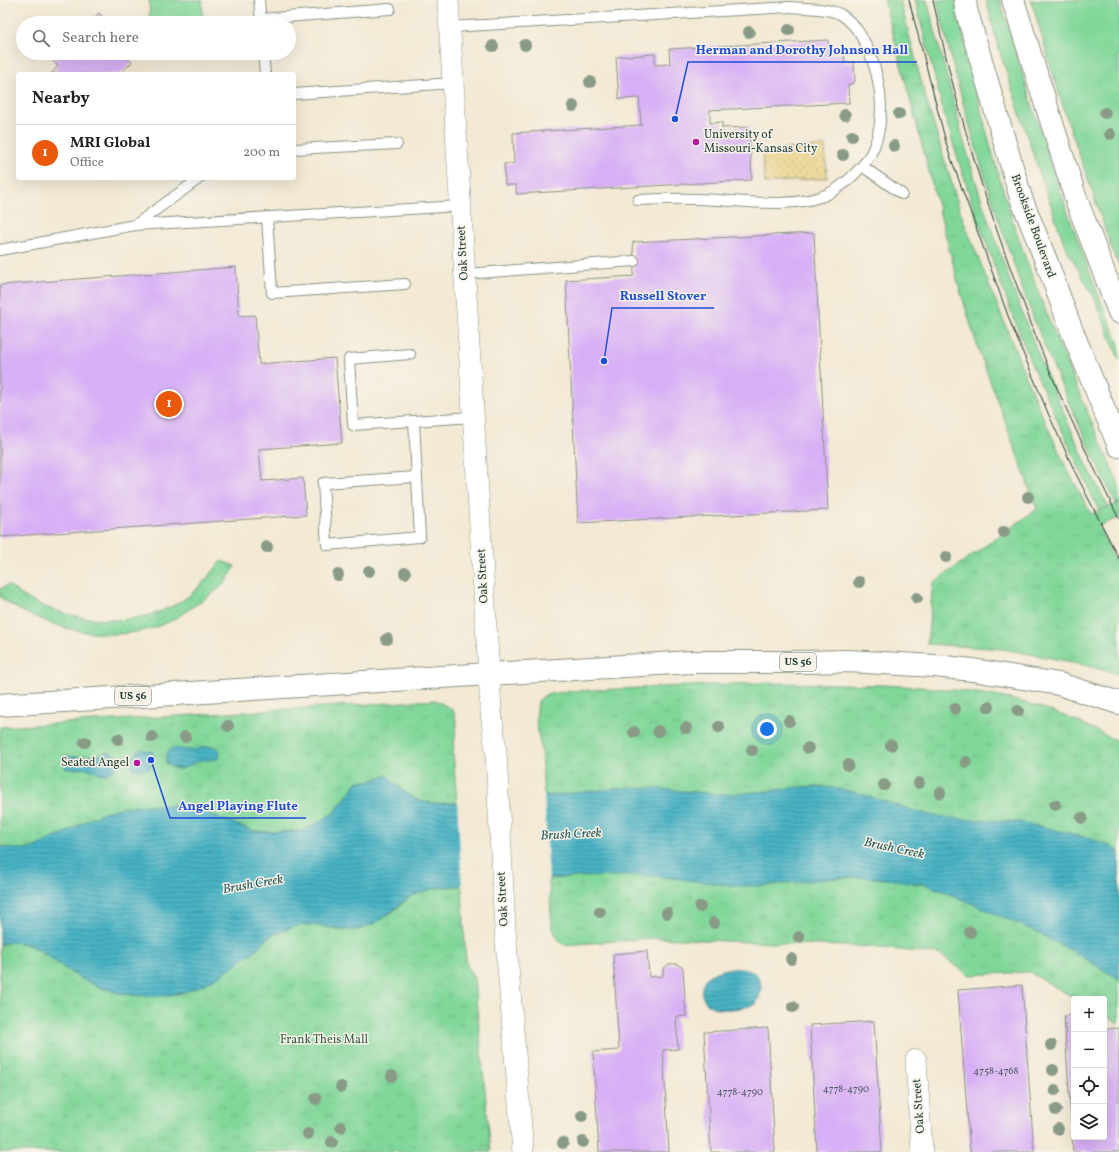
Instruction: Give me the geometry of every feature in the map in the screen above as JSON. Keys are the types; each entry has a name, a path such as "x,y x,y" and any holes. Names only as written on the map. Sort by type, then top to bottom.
{"main road":[{"name":"Brookside Boulevard","path":"964,0 1021,198 1047,262 1070,326 1119,446"},
{"path":"1013,0 1076,199 1119,312"},
{"name":"US 56","path":"0,705 692,662 848,662 935,666 973,670 1059,684 1119,703"}],"street":[{"name":"Oak Street","path":"448,0 489,674 496,752 505,930 523,1152"},
{"name":"Oak Street","path":"916,1060 922,1152"}],"lane":[{"path":"259,0 261,16"},
{"path":"450,27 789,7 817,9 839,14 852,24 863,39 871,58 881,105 879,125 874,148 862,166 840,187 827,194 810,200 782,203 751,203 671,198 638,200"},
{"path":"296,18 390,9"},
{"path":"264,60 265,72"},
{"path":"296,94 453,83"},
{"path":"296,149 397,144"},
{"path":"862,166 902,194"},
{"path":"135,225 197,180"},
{"path":"0,250 135,225 460,206"},
{"path":"268,217 272,293 405,284"},
{"path":"465,274 634,261"},
{"path":"410,354 349,359 353,425 473,417"},
{"path":"414,421 417,477 420,537 327,545 323,483 417,477"}],"green space":[{"path":"149,0 202,0 203,16 150,16"},
{"path":"884,0 900,0 925,96 962,217 1034,397 1064,463 1091,514 1119,503 1119,518 1098,526 1119,569 1119,674 1072,662 1003,649 927,644 933,583 1037,509 978,348 960,290"},
{"path":"915,0 927,0 964,142 983,205 1040,359 1085,461 1108,507 1099,511 1031,363 1002,287 974,209 945,118"},
{"path":"937,0 955,0 989,142 1014,225 1077,389 1119,485 1119,503 1116,504 1080,427 1025,296 976,150"},
{"path":"986,0 1000,0 1040,131 1069,217 1119,344 1119,359 1094,297 1065,246 999,49"},
{"path":"1031,0 1119,0 1119,264 1115,258 1064,110"},
{"path":"221,561 235,566 221,587 171,621 139,632 105,634 55,625 14,607 0,597 0,589 8,585 26,598 45,607 66,614 109,620 130,619 171,607 190,595"},
{"path":"756,683 804,683 883,685 974,692 1040,707 1076,721 1119,742 1119,1023 1107,1017 1107,996 1071,996 1029,972 969,975 939,954 869,947 655,938 564,945 558,939 552,928 541,750 536,719 538,701 545,695 571,691"},
{"path":"436,700 453,710 457,723 453,753 457,802 432,803 417,800 406,793 387,775 370,781 358,781 334,813 310,827 299,831 253,831 228,821 87,820 58,837 34,848 21,849 0,847 0,727"},
{"name":"Frank Theis Mall","path":"462,886 466,963 474,978 491,1152 0,1152 0,944 11,942 30,945 46,954 77,976 94,985 111,991 139,995 177,994 197,987 232,967 261,945 266,939 286,929 297,926 314,925 340,930 356,930 388,915 407,899 416,894 435,888"}],"sand":[{"path":"825,146 827,178 765,183 762,151"}],"water":[{"path":"203,747 218,749 220,751 219,758 199,761 179,769 171,767 166,763 167,752 170,750 177,748 192,750"},
{"path":"142,749 153,752 154,761 150,767 146,769 133,769 132,760"},
{"path":"106,752 115,755 117,762 114,769 106,774 102,774 94,770 66,769 64,764 65,758 68,756 87,757"},
{"name":"Brush Creek","path":"387,775 402,790 415,799 432,803 455,803 626,788 741,794 807,787 833,788 847,790 929,815 962,819 1018,822 1091,839 1103,843 1119,852 1119,979 1072,951 1032,930 948,893 927,885 863,877 758,886 737,886 641,875 575,877 441,887 425,891 409,898 370,926 350,930 300,925 274,934 268,937 260,946 241,961 212,980 191,990 164,996 132,995 99,987 79,978 46,955 30,946 11,942 0,944 0,847 30,849 108,811 124,807 152,805 179,806 200,810 253,831 299,831 310,827 334,813 358,781 370,781"},
{"path":"731,968 748,970 757,975 761,983 761,987 756,1004 740,1008 723,1009 708,1005 705,1001 702,987 706,978 715,972"}],"pier":[{"path":"544,794 549,881 462,888 457,800"}],"building":[{"path":"828,40 829,54 844,53 845,63 854,62 855,82 848,85 849,103 710,110 710,123 722,122 722,128 749,127 752,180 516,194 516,185 505,185 504,164 514,163 513,133 641,125 639,98 619,99 616,57 655,54 655,65 670,64 669,49"},
{"path":"130,60 132,62 122,72 53,72 58,66 53,61"},
{"path":"814,233 828,510 578,523 566,280 634,276 633,242"},
{"path":"236,267 239,316 255,315 259,364 335,358 342,443 259,449 262,481 303,478 306,515 0,537 0,285"},
{"path":"647,951 649,977 663,976 663,969 669,964 677,964 683,968 686,1016 676,1017 678,1049 663,1050 669,1152 599,1152 593,1052 619,1050 613,954"},
{"path":"1022,985 1034,1152 970,1152 958,990"},
{"path":"1071,1015 1071,1122 1064,1016"},
{"path":"874,1021 882,1152 817,1152 810,1025"},
{"path":"768,1028 775,1152 711,1152 704,1032"},
{"path":"1119,1028 1119,1152 1073,1152 1072,1140 1107,1140 1107,1029"}],"tram line":[{"path":"909,0 948,150 1011,324 1048,413 1075,472 1119,559"},
{"path":"933,0 950,75 984,191 1005,253 1059,393 1119,519"}],"place":[{"name":"Herman and Dorothy Johnson Hall","path":"675,119"},
{"name":"University of Missouri-Kansas City","path":"696,142"},
{"name":"Russell Stover","path":"604,361"},
{"name":"MRI Global","path":"169,404"},
{"name":"Angel Playing Flute","path":"151,760"},
{"name":"Seated Angel","path":"137,763"}]}
